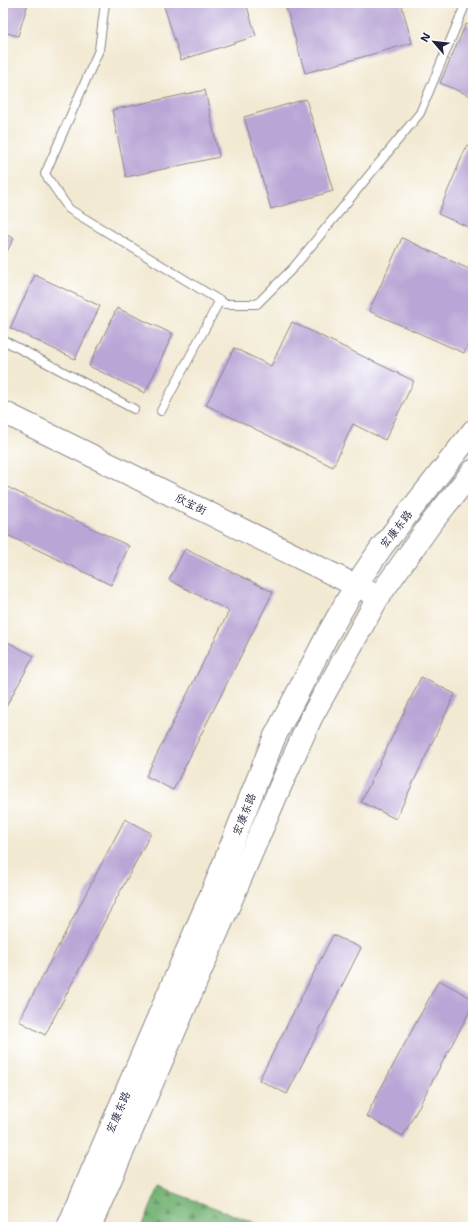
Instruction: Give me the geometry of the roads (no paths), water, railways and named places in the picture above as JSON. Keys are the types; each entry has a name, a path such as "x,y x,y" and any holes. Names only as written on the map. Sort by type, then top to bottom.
{"main road":[{"name":"欣宝街","path":"3,412 379,596"},
{"name":"宏康东路","path":"68,1227 216,883 274,736 328,634 356,585 381,548 473,431"},
{"name":"宏康东路","path":"90,1227 311,718 379,596 432,522 473,471"}],"lane":[{"path":"105,3 99,50 45,174 69,209 225,304 257,304 294,267 420,113 466,3"},
{"path":"161,411 220,300"},
{"path":"3,340 134,409"}]}
